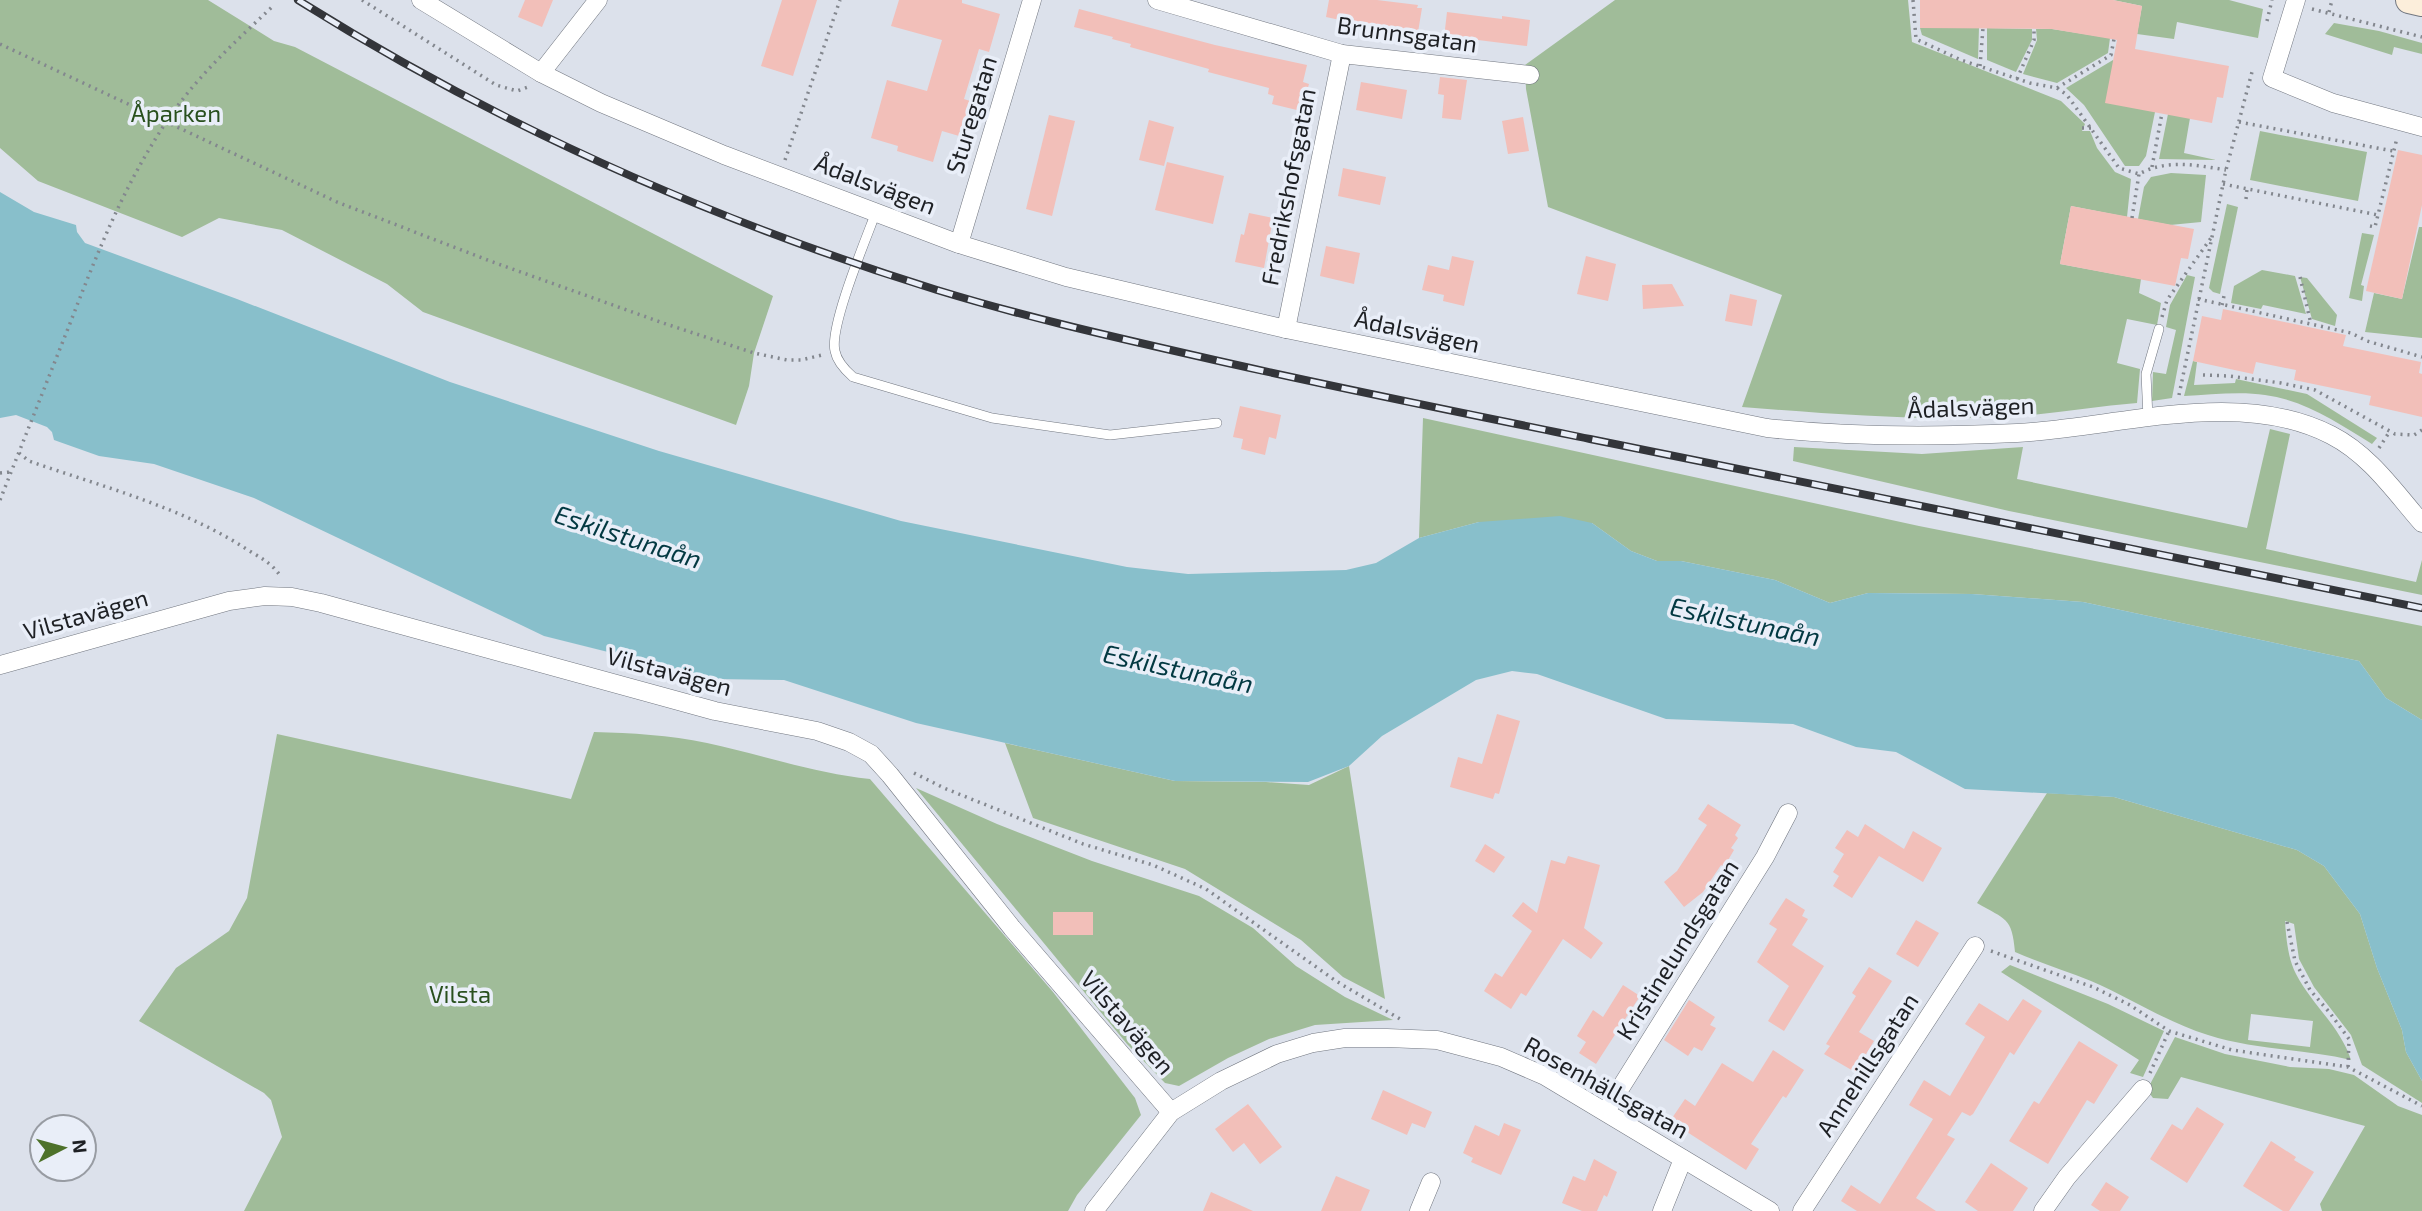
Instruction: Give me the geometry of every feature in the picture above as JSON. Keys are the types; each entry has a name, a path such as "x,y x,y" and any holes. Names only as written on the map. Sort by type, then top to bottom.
{"main road":[{"path":"2409,0 2422,4"}],"street":[{"name":"Ådalsvägen","path":"421,0 541,73 601,103 724,155 959,244 1066,277 1470,369 1790,431 1886,436 2006,433 2241,411 2272,414 2332,435 2367,458 2422,523"},
{"path":"541,73 598,0"},
{"name":"Sturegatan","path":"959,244 1032,0"},
{"name":"Brunnsgatan","path":"1157,0 1342,54 1530,75"},
{"path":"2295,2 2272,78 2333,103 2422,127"},
{"name":"Fredrikshofsgatan","path":"1286,329 1342,54"},
{"name":"Vilstavägen","path":"0,665 229,601 265,596 292,597 715,711 817,731 849,741 871,754 890,775 1012,928 1171,1112"},
{"name":"Kristinelundsgatan","path":"1606,1111 1765,857 1788,813"},
{"name":"Annehillsgatan","path":"1802,1211 1975,946"},
{"name":"Rosenhällsgatan","path":"1094,1211 1171,1112 1221,1081 1277,1054 1345,1038 1437,1040 1502,1057 1545,1076 1606,1111 1770,1211"},
{"path":"2043,1211 2067,1177 2143,1089"},
{"path":"1662,1211 1683,1158"},
{"path":"1419,1211 1431,1182"}],"lane":[{"path":"876,212 834,337 835,352 842,368 853,377 992,418 1110,435 1217,423"},
{"path":"2148,418 2146,374 2159,329"}],"path":[{"path":"362,0 508,90 525,90 541,73"},
{"path":"780,176 840,0"},
{"path":"1913,0 1916,39 2017,79 2057,88 2067,95 2119,168 2139,174 2152,167 2189,163 2226,170"},
{"path":"2267,23 2272,0"},
{"path":"2329,12 2332,0"},
{"path":"2295,2 2422,37"},
{"path":"0,500 102,241 138,169 165,123 206,71 273,6"},
{"path":"1980,66 1983,28"},
{"path":"2017,79 2034,40 2035,29"},
{"path":"2057,88 2111,55 2114,39"},
{"path":"0,44 337,202 663,323 773,358 801,360 835,352"},
{"path":"2179,400 2226,170 2256,60"},
{"path":"2152,167 2162,113"},
{"path":"2239,122 2393,151"},
{"path":"2370,226 2375,227 2401,122"},
{"path":"2082,128 2091,128"},
{"path":"2132,218 2139,174"},
{"path":"2223,184 2378,215"},
{"path":"2246,200 2248,189"},
{"path":"2159,329 2167,300 2212,238"},
{"path":"2300,277 2311,324"},
{"path":"2222,305 2224,296"},
{"path":"2199,299 2351,331 2367,341 2422,357"},
{"path":"2203,375 2229,376 2315,390 2395,434 2414,435 2422,430"},
{"path":"2374,451 2390,431"},
{"path":"19,453 29,461 174,511 224,535 275,568 292,597"},
{"path":"0,473 11,472"},
{"path":"908,771 1070,839 1153,865 1206,889 1336,981 1403,1021"},
{"path":"2287,922 2295,961 2310,990 2349,1039 2348,1067"},
{"path":"1975,946 2093,987 2130,1005 2169,1031 2232,1049 2348,1067 2422,1106"},
{"path":"2143,1089 2169,1031"}],"green space":[{"name":"Åparken","path":"0,0 208,0 274,41 295,47 773,296 754,353 749,386 736,425 423,312 387,284 282,230 219,218 182,237 38,181 0,148"},
{"path":"1615,0 1908,0 1912,42 2061,101 2085,124 2082,131 2090,131 2097,148 2115,172 2131,179 2127,217 2071,206 2060,264 2141,279 2139,293 2161,303 2157,325 2127,319 2117,363 2140,369 2137,403 1985,418 1881,416 1742,407 1782,295 1548,207 1526,89 1525,65"},
{"path":"2113,0 2229,0 2263,9 2258,38 2177,22 2174,39 2137,34 2142,6"},
{"path":"2334,23 2379,31 2422,43 2422,54 2394,47 2392,55 2325,34"},
{"path":"1920,28 1979,28 1978,59 1922,35"},
{"path":"1987,28 2032,29 2032,40 2016,72 1987,60"},
{"path":"2036,29 2110,38 2108,53 2057,83 2023,74 2037,40"},
{"path":"2113,60 2155,112 2146,156 2139,166 2125,166 2084,105 2066,88"},
{"path":"2168,114 2190,118 2184,153 2216,160 2159,159"},
{"path":"2260,131 2367,152 2358,201 2250,180"},
{"path":"2171,173 2206,175 2201,222 2170,225 2138,219 2144,187 2151,177"},
{"path":"2227,204 2238,207 2220,294 2209,288"},
{"path":"2419,227 2422,227 2422,338 2365,332 2374,293 2402,299"},
{"path":"2362,233 2374,235 2361,285 2364,286 2362,301 2349,298"},
{"path":"2262,270 2295,276 2306,314 2263,305 2261,309 2231,303 2234,286"},
{"path":"2187,275 2195,277 2172,398 2152,401 2153,372 2166,374 2176,330 2166,327 2170,305"},
{"path":"2300,277 2307,278 2337,315 2335,326 2312,319"},
{"path":"2193,361 2197,362 2194,385 2235,383 2236,379 2307,394 2377,438 2372,444 2321,414 2279,398 2245,393 2184,396"},
{"path":"1423,418 1919,526 2422,626 2422,720 2386,698 2359,661 2083,602 1972,594 1868,593 1830,603 1775,580 1681,561 1657,561 1631,551 1592,523 1479,522 1419,538"},
{"path":"2270,429 2290,434 2266,549 2416,582 2422,560 2422,595 2009,511 1793,461 1794,447 1922,454 2023,447 2017,479 2247,528"},
{"name":"Vilsta","path":"594,732 693,740 808,768 870,779 1053,992 1135,1098 1141,1115 1077,1195 1068,1211 244,1211 282,1137 271,1100 264,1093 139,1021 176,968 229,931 247,898 277,734 571,799"},
{"path":"1005,743 1175,781 1309,785 1349,766 1385,999 1343,977 1301,940 1185,869 1033,818"},
{"path":"916,788 997,824 1092,861 1199,896 1253,928 1296,966 1345,997 1393,1020 1315,1025 1269,1039 1228,1058 1179,1086 1165,1083 1127,1044"},
{"path":"2047,793 2114,797 2297,850 2324,866 2360,914 2377,968 2402,1030 2406,1052 2422,1081 2422,1103 2362,1065 2351,1035 2314,987 2299,959 2294,924 2285,921 2293,968 2340,1037 2351,1060 2226,1040 2178,1023 2091,981 2015,952 2012,932 2006,921 1977,903","holes":["2251,1014 2313,1021 2310,1047 2248,1040"]},
{"path":"2010,965 2108,1004 2164,1031 2143,1077 2130,1073 2139,1060 2001,972"},
{"path":"2175,1037 2225,1054 2290,1067 2329,1069 2354,1075 2398,1106 2422,1115 2422,1211 2322,1211 2320,1204 2365,1126 2181,1077 2168,1099 2153,1098 2147,1090"}],"water":[{"name":"Eskilstunaån","path":"0,192 34,212 76,225 77,232 85,243 450,382 659,451 901,521 1127,567 1188,574 1346,570 1376,563 1419,538 1479,522 1560,516 1592,523 1631,551 1657,561 1681,561 1775,580 1830,603 1868,593 1972,594 2083,602 2359,661 2386,698 2422,720 2422,1081 2406,1052 2402,1030 2377,968 2360,914 2324,866 2297,850 2114,797 1965,789 1896,752 1856,747 1793,724 1666,719 1537,674 1512,671 1476,680 1382,736 1349,766 1308,782 1175,781 916,723 784,680 716,679 544,636 254,498 154,464 99,456 54,440 47,427 16,415 0,418"}],"building":[{"path":"525,0 553,0 542,27 518,17"},
{"path":"782,0 817,0 793,76 761,66"},
{"path":"899,0 962,0 962,3 1000,14 989,52 979,49 964,99 976,103 966,138 942,131 933,162 897,151 898,146 871,138 887,80 927,91 942,40 891,26"},
{"path":"1329,0 1377,0 1418,5 1417,8 1422,8 1418,32 1326,17"},
{"path":"1920,0 2113,0 2142,6 2135,49 2229,66 2223,98 2217,97 2212,123 2105,103 2117,40 2052,29 1920,28"},
{"path":"1079,9 1215,45 1307,65 1303,82 1309,84 1301,111 1272,104 1274,96 1268,94 1269,88 1208,72 1209,69 1130,47 1131,44 1112,39 1113,37 1074,27"},
{"path":"1447,12 1530,20 1527,46 1444,38"},
{"path":"1440,77 1467,80 1461,120 1442,118 1444,95 1438,94"},
{"path":"1361,82 1407,90 1402,119 1356,110"},
{"path":"1049,115 1075,121 1052,216 1026,209"},
{"path":"1523,117 1529,151 1508,154 1502,121"},
{"path":"1149,120 1174,127 1164,166 1139,160"},
{"path":"2398,150 2422,155 2422,205 2402,299 2366,291"},
{"path":"1167,162 1224,176 1213,224 1155,210"},
{"path":"1343,168 1386,177 1380,205 1338,196"},
{"path":"2071,206 2194,229 2188,259 2181,258 2175,286 2060,264"},
{"path":"1249,213 1273,218 1264,268 1235,262"},
{"path":"1326,246 1360,253 1354,284 1320,276"},
{"path":"1452,256 1474,261 1464,306 1443,301 1444,295 1422,290 1428,265 1449,270"},
{"path":"1586,256 1616,264 1608,301 1577,294"},
{"path":"1672,284 1684,306 1643,309 1642,285"},
{"path":"1730,294 1757,300 1752,326 1725,321"},
{"path":"2223,309 2346,335 2343,346 2421,362 2419,373 2422,374 2422,417 2369,405 2371,396 2294,380 2296,370 2256,362 2253,374 2193,361 2202,316 2221,320"},
{"path":"1240,406 1281,415 1276,439 1269,437 1265,455 1241,449 1243,439 1233,437"},
{"path":"1497,714 1520,721 1499,794 1495,793 1493,799 1450,787 1458,757 1482,764"},
{"path":"1708,804 1741,825 1735,835 1738,838 1724,867 1721,865 1703,892 1684,907 1664,882 1677,871 1707,825 1698,819"},
{"path":"1865,824 1904,849 1913,831 1942,848 1923,882 1879,856 1852,898 1833,886 1839,876 1833,872 1844,854 1835,848 1847,830 1858,837"},
{"path":"1485,844 1505,857 1494,873 1475,861"},
{"path":"1568,856 1600,865 1584,928 1603,943 1591,959 1563,939 1526,996 1521,993 1511,1009 1484,991 1495,973 1502,977 1532,931 1512,916 1523,902 1537,913 1551,860 1565,864"},
{"path":"1786,898 1805,910 1802,916 1808,919 1792,945 1824,966 1784,1031 1768,1021 1789,986 1757,962 1777,929 1769,924"},
{"path":"1053,912 1093,912 1093,935 1053,935"},
{"path":"1916,920 1939,933 1918,967 1896,954"},
{"path":"1869,967 1892,981 1859,1032 1874,1041 1855,1072 1824,1054 1830,1046 1826,1044 1856,996 1852,993"},
{"path":"1623,985 1640,996 1596,1064 1579,1053 1586,1042 1577,1036 1593,1010 1603,1017"},
{"path":"2023,999 2042,1011 2014,1055 2010,1052 1973,1114 1970,1116 1962,1112 1947,1135 1955,1139 1916,1198 1936,1211 1857,1211 1841,1201 1851,1185 1880,1204 1933,1119 1909,1105 1924,1080 1950,1096 1985,1037 1965,1024 1979,1003 2008,1021"},
{"path":"1689,1000 1715,1017 1710,1025 1716,1028 1702,1051 1694,1047 1688,1056 1664,1040"},
{"path":"2079,1041 2118,1065 2094,1104 2087,1100 2048,1164 2009,1141 2034,1101 2039,1104"},
{"path":"1773,1050 1804,1070 1751,1144 1759,1149 1746,1170 1670,1121 1685,1099 1695,1106 1722,1063 1753,1082"},
{"path":"1383,1090 1432,1112 1425,1128 1412,1123 1407,1135 1371,1119"},
{"path":"1248,1104 1282,1147 1260,1164 1244,1143 1233,1152 1215,1129"},
{"path":"2197,1107 2224,1124 2187,1183 2150,1159 2172,1124 2182,1130"},
{"path":"1504,1123 1521,1130 1501,1175 1471,1162 1473,1158 1463,1153 1475,1125 1499,1136"},
{"path":"2271,1141 2314,1172 2289,1211 2283,1211 2243,1186"},
{"path":"1594,1159 1617,1172 1607,1197 1604,1195 1597,1211 1582,1211 1562,1203 1573,1176 1585,1181"},
{"path":"1991,1163 2028,1188 2013,1211 1978,1211 1965,1202"},
{"path":"1336,1176 1370,1190 1361,1211 1321,1211"},
{"path":"2106,1182 2129,1197 2120,1211 2100,1211 2091,1205"},
{"path":"1211,1192 1253,1211 1203,1211"}],"railway":[{"path":"298,0 450,88 608,166 771,233 937,290 1098,333 1344,388 2422,608"}]}
